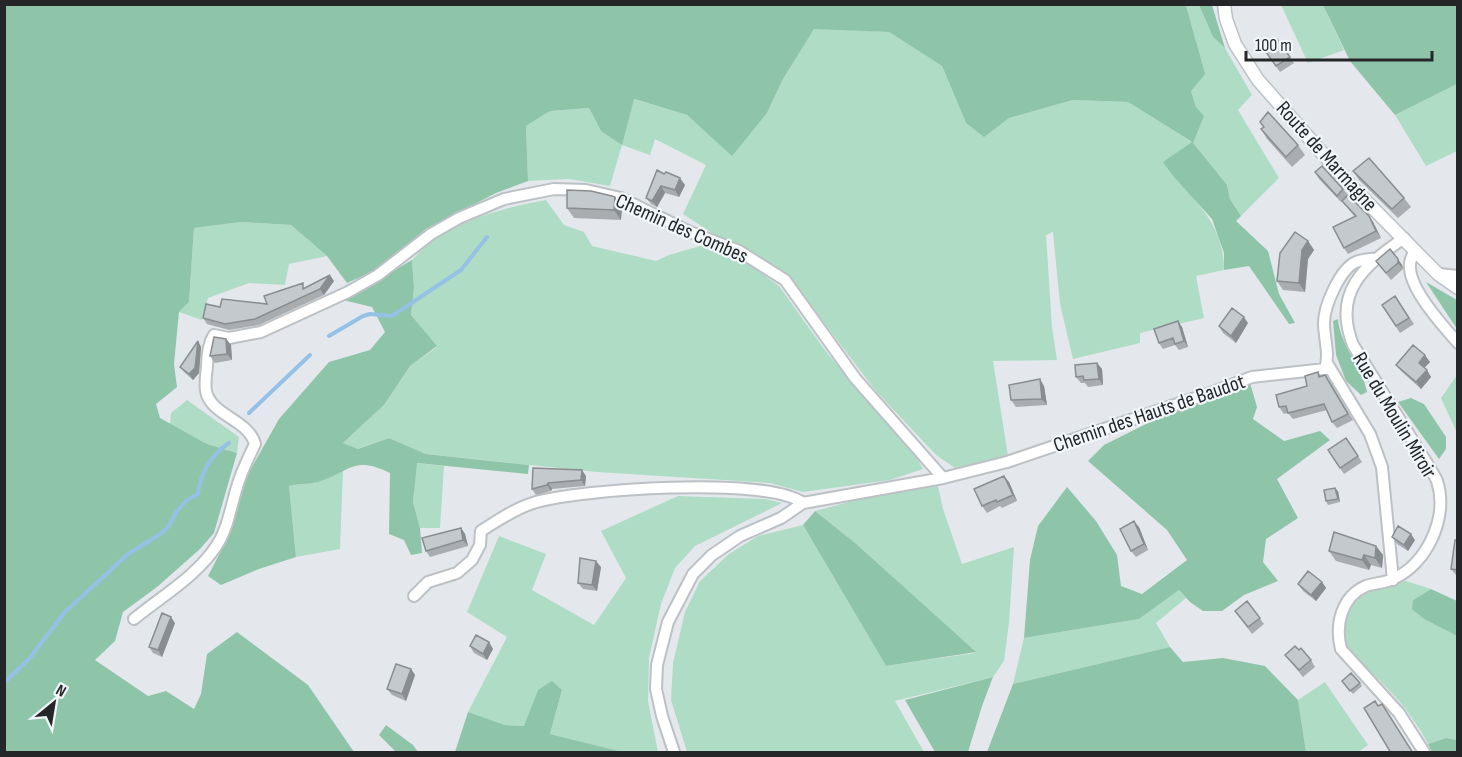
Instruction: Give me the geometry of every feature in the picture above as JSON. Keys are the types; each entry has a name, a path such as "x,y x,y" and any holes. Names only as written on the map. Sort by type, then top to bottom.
{"street":[{"name":"Route de Marmagne","path":"1224,4 1226,19 1235,44 1258,80 1353,188 1438,273 1458,288"},
{"name":"Chemin des Combes","path":"134,619 185,579 218,544 245,465 255,444 252,434 216,406 207,394 207,359 210,340 214,335 229,338 261,332 348,292 378,275 431,234 459,218 504,199 554,189 586,190 621,198 690,232 739,251 784,280 855,378 943,478"},
{"name":"Rue du Moulin Miroir","path":"1404,238 1363,272 1348,294 1347,329 1363,361 1437,482 1438,520 1427,549 1411,568 1393,580 1367,586 1354,593 1346,602 1341,615 1339,638 1341,649 1399,713 1424,753"},
{"path":"1414,250 1409,265 1411,277 1433,315 1458,343"},
{"path":"1379,258 1355,262 1341,277 1328,301 1324,321 1327,363 1370,434 1382,467 1393,580"},
{"path":"1438,273 1458,276"},
{"name":"Chemin des Hauts de Baudot","path":"943,478 1007,462 1203,396 1238,381 1252,377 1325,369 1327,363"},
{"path":"674,753 656,690 657,665 668,622 680,595 693,574 712,555 740,536 781,518 803,503 943,478"},
{"path":"414,596 428,582 457,573 472,560 480,545 481,531 510,513 534,503 622,489 656,487 765,492 795,496 803,503"}],"green space":[{"path":"4,5 1186,5 1205,74 1191,91 1196,107 1204,116 1193,143 1227,185 1230,199 1241,216 1236,221 1268,251 1279,294 1295,323 1289,324 1249,266 1224,270 1224,253 1212,219 1163,162 1192,142 1128,102 1073,100 1009,118 984,137 966,123 942,66 889,32 814,29 783,79 767,113 732,156 687,115 634,99 622,145 601,131 589,108 550,111 526,126 528,181 496,193 426,229 374,271 347,283 327,256 291,225 241,222 194,228 189,302 179,312 174,364 177,387 156,404 160,418 207,444 237,453 214,533 200,549 157,587 123,612 115,641 95,660 148,696 166,691 194,709 201,694 207,654 237,632 308,685 354,752 5,752"},
{"path":"1186,5 1199,5 1213,37 1225,48 1252,95 1238,110 1279,178 1241,216 1230,199 1227,185 1164,162 1212,223 1222,252 1224,270 1196,276 1204,318 1140,333 1140,343 1073,359 1060,304 1053,232 1046,235 1052,327 1057,360 993,361 1008,456 955,468 936,455 875,390 793,282 745,248 718,237 683,214 706,165 655,139 650,155 622,145 610,186 569,179 528,181 526,126 550,111 589,108 601,131 633,99 687,115 732,155 767,113 783,79 814,28 889,32 942,66 966,123 1008,118 1073,100 1128,102 1193,143 1196,107 1191,91 1196,41"},
{"path":"1199,5 1212,5 1225,48 1213,37"},
{"path":"1281,5 1323,5 1344,50 1308,63"},
{"path":"1323,5 1457,5 1457,84 1395,115 1350,61"},
{"path":"1457,84 1457,151 1426,166 1395,115"},
{"path":"546,200 564,225 584,232 592,246 656,261 707,244 738,256 779,286 827,353 917,457 923,469 890,480 803,492 770,483 597,472 426,454 389,438 357,449 343,443 384,405 410,366 437,347 411,315 414,288 412,260 433,240 461,224 504,209"},
{"path":"241,222 291,225 327,256 289,264 285,285 249,283 208,298 202,320 179,312 189,302 194,228"},
{"path":"412,260 414,288 411,315 437,346 410,366 384,405 343,443 358,449 389,438 426,454 529,465 528,474 417,463 413,502 420,528 422,553 411,555 404,540 389,534 390,473 368,465 359,465 318,482 289,486 296,557 221,585 208,576 224,545 248,474 279,419 329,362 370,350 385,332 372,307 343,300"},
{"path":"1426,282 1457,300 1457,329"},
{"path":"1338,319 1343,338 1364,382 1367,392 1361,395 1346,381 1336,355 1333,321"},
{"path":"1457,375 1458,432 1457,433 1441,398"},
{"path":"1250,383 1257,407 1253,419 1284,441 1320,431 1330,440 1277,479 1298,518 1266,539 1263,562 1278,581 1244,595 1222,611 1203,611 1179,590 1139,619 1024,638 1030,560 1038,526 1067,487 1096,521 1117,555 1121,586 1142,594 1187,560 1167,530 1088,461 1104,445 1148,423"},
{"path":"1411,398 1424,404 1446,437 1446,449 1439,459 1398,402"},
{"path":"187,400 239,437 237,453 207,444 170,424 171,413"},
{"path":"416,463 444,466 440,528 420,528 413,502"},
{"path":"343,470 340,549 296,557 289,486 318,482"},
{"path":"938,486 943,509 962,564 1014,547 1004,661 993,677 895,701 924,752 687,752 671,700 673,663 685,612 700,581 729,554 758,536 803,525 886,666 975,653 854,542 815,511 860,499"},
{"path":"678,496 765,499 782,503 695,546 675,568 661,604 649,658 648,701 658,752 623,752 550,734 562,690 538,690 525,726 505,725 468,712 507,637 467,612 499,536 546,554 532,590 594,625 626,578 601,531"},
{"path":"815,511 854,542 976,652 886,666 803,525"},
{"path":"1406,581 1431,589 1413,600 1424,619 1457,636 1457,740 1446,738 1428,744 1401,703 1355,659 1347,643 1345,629 1347,615 1354,602 1370,592"},
{"path":"1431,589 1457,601 1457,636 1424,619 1412,609 1413,600"},
{"path":"1179,590 1186,598 1156,623 1170,647 1013,684 1024,638 1139,619"},
{"path":"1170,647 1183,662 1223,658 1265,666 1298,700 1306,752 987,752 1013,684"},
{"path":"993,677 968,752 935,752 905,700"},
{"path":"552,681 562,690 550,734 623,752 455,752 468,712 505,725 524,726 538,690"},
{"path":"1325,682 1368,745 1358,752 1306,752 1298,700"},
{"path":"386,725 413,745 418,752 396,752 379,735"},
{"path":"1446,738 1457,740 1457,752 1432,752 1428,744"}],"building":[{"path":"1277,39 1290,57 1276,66 1263,48"},
{"path":"1268,112 1298,145 1286,157 1261,129 1264,127 1260,122"},
{"path":"1369,158 1404,198 1392,209 1353,171"},
{"path":"1322,166 1343,189 1337,196 1315,172"},
{"path":"657,170 680,178 675,190 661,186 652,201 646,198"},
{"path":"567,190 591,191 615,197 614,210 567,208"},
{"path":"1348,195 1369,216 1376,231 1344,248 1333,227 1356,216 1342,201"},
{"path":"1295,232 1308,241 1302,250 1299,283 1277,281 1280,253"},
{"path":"1390,249 1398,259 1398,263 1386,273 1376,261"},
{"path":"330,275 320,289 255,319 225,324 203,318 206,304 220,307 222,299 267,304 264,296 303,283 303,289"},
{"path":"1395,296 1409,318 1396,326 1382,305"},
{"path":"1232,308 1244,317 1231,336 1219,326"},
{"path":"1178,321 1184,341 1175,344 1173,338 1159,343 1154,329"},
{"path":"214,337 226,339 227,354 210,356"},
{"path":"198,341 195,368 189,374 180,367"},
{"path":"1413,345 1425,355 1419,363 1427,370 1416,382 1396,365"},
{"path":"1097,363 1099,379 1084,380 1083,376 1076,377 1075,365"},
{"path":"1318,372 1319,377 1325,375 1348,414 1332,422 1324,404 1288,413 1286,406 1279,407 1276,395 1307,386 1305,376"},
{"path":"1040,379 1042,399 1011,400 1009,385"},
{"path":"1346,438 1358,456 1340,468 1328,450"},
{"path":"533,468 582,470 581,480 548,483 532,489"},
{"path":"1004,476 1013,495 982,506 974,489"},
{"path":"1335,488 1338,499 1326,501 1324,490"},
{"path":"1134,521 1144,544 1131,551 1120,529"},
{"path":"1398,526 1411,534 1404,545 1392,537"},
{"path":"461,528 463,540 426,551 422,538"},
{"path":"1334,532 1376,546 1375,558 1364,555 1362,560 1329,551"},
{"path":"1455,540 1458,540 1458,570 1451,569"},
{"path":"580,558 596,561 592,585 578,583"},
{"path":"1308,571 1322,582 1311,595 1298,584"},
{"path":"1247,601 1260,618 1248,627 1235,611"},
{"path":"162,613 171,617 158,650 149,647"},
{"path":"476,635 489,642 483,654 470,646"},
{"path":"1295,646 1299,650 1301,648 1311,660 1299,670 1285,655"},
{"path":"396,664 411,669 402,694 387,689"},
{"path":"1351,673 1360,683 1350,691 1342,681"},
{"path":"1375,701 1378,706 1382,704 1413,753 1391,753 1364,708"}],"waterway":[{"path":"329,336 363,316 370,314 392,316 461,270 487,237"},
{"path":"249,413 310,355"},
{"path":"4,683 29,659 65,612 128,554 168,527 177,511 187,500 198,494 201,479 208,465 229,443"}]}
